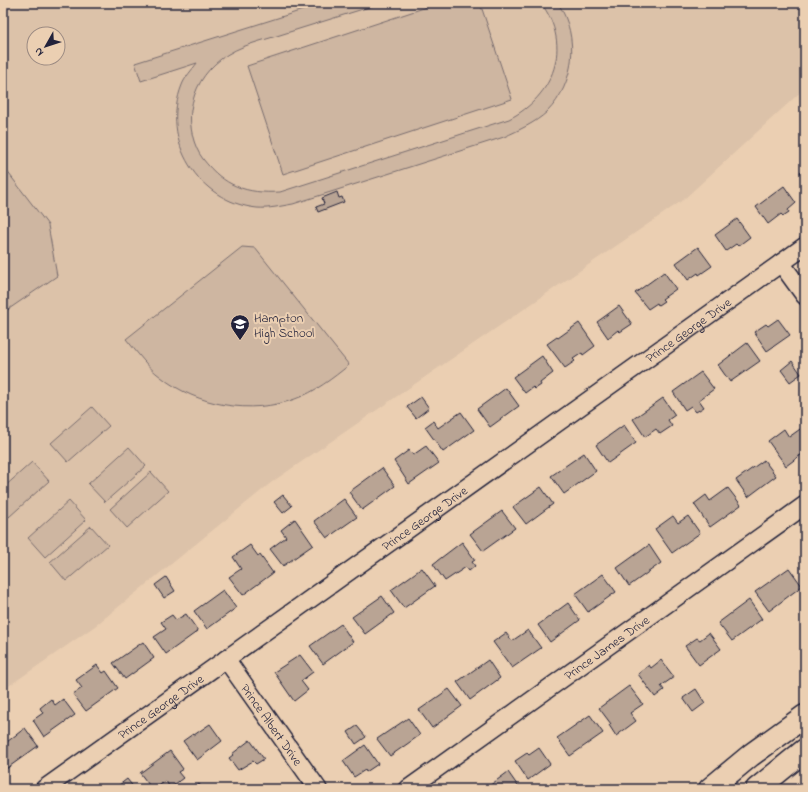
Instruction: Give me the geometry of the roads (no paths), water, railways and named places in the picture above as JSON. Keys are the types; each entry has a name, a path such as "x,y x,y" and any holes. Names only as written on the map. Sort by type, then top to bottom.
{"main road":[{"path":"710,789 751,755 805,716"},
{"path":"757,789 805,750"}],"street":[{"name":"Prince George Drive","path":"44,789 805,246"},
{"path":"781,263 805,296"},
{"name":"Prince James Drive","path":"408,789 805,505"},
{"name":"Prince Albert Drive","path":"226,660 318,789"}],"place":[{"name":"Hampton High School","path":"240,341"}]}
